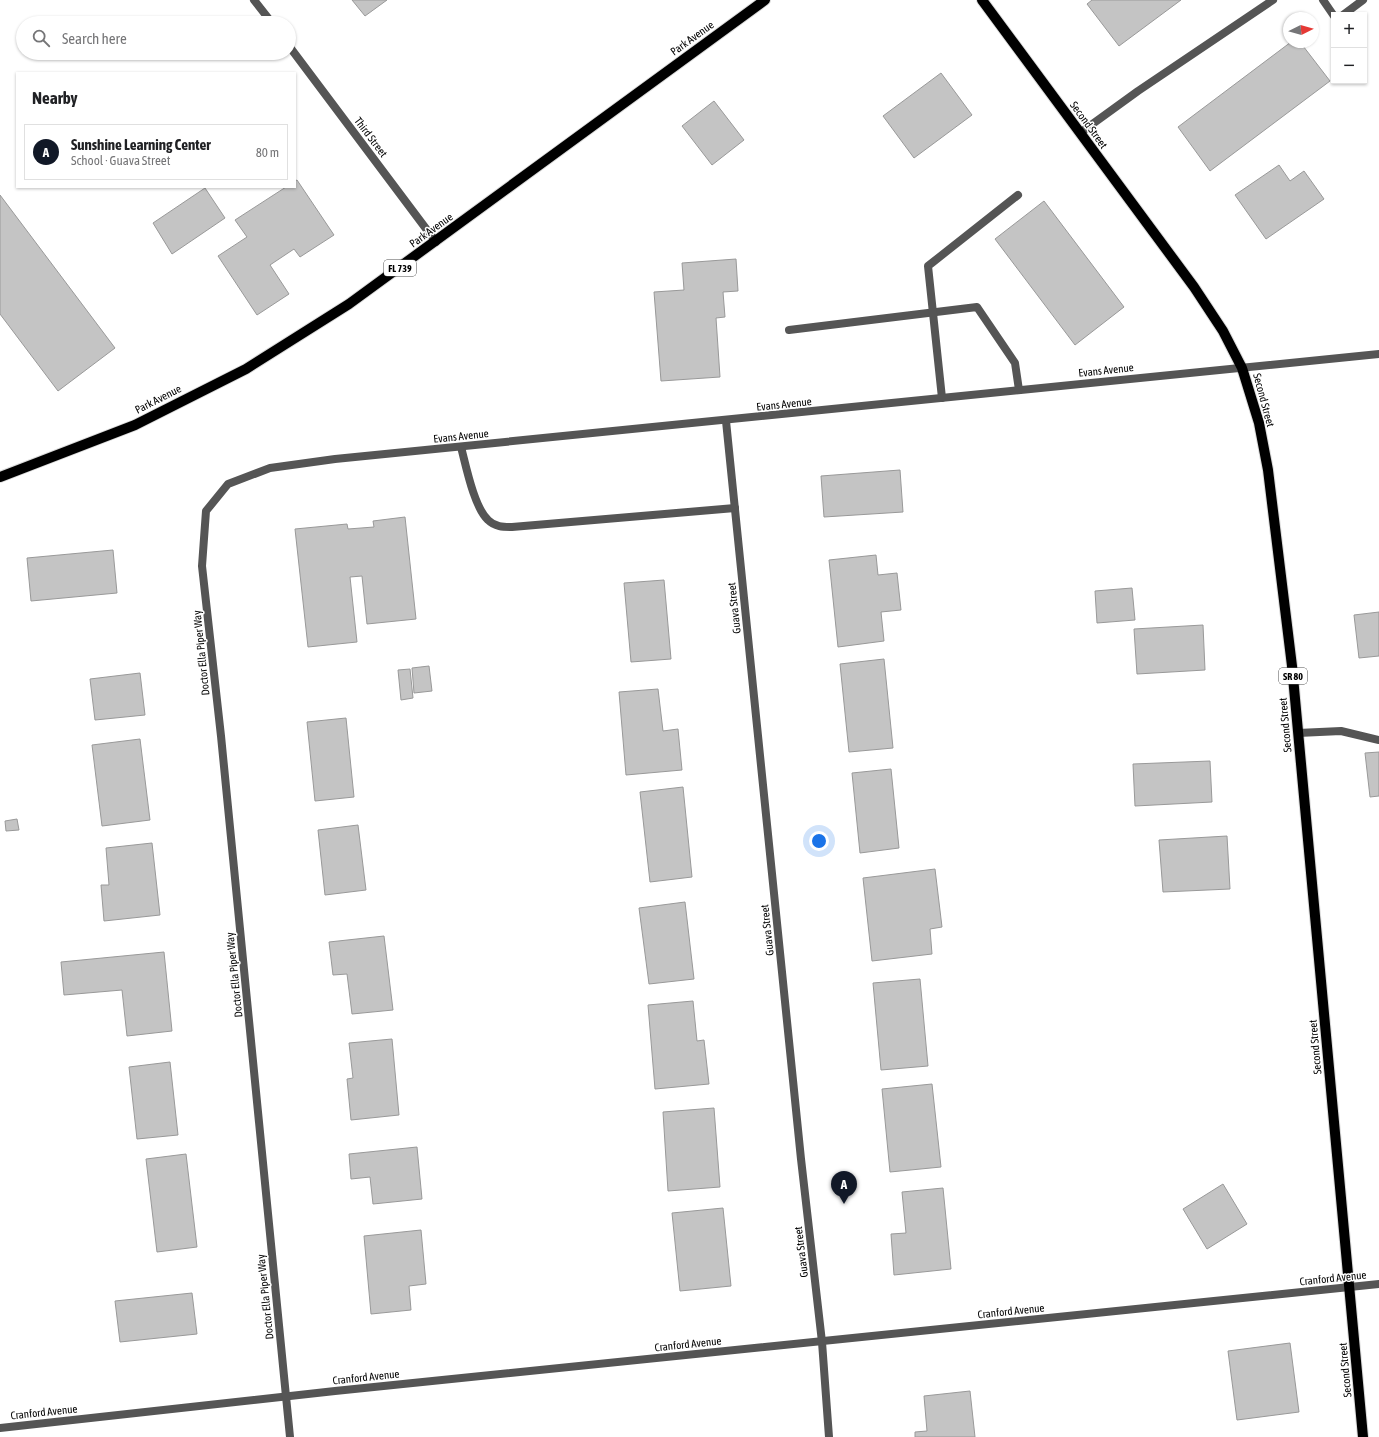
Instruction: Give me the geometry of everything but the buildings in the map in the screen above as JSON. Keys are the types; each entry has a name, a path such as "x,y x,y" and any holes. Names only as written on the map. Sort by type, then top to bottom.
{"main road":[{"name":"Park Avenue","path":"0,477 135,425 246,369 349,304 436,242 764,0"},
{"name":"Second Street","path":"982,0 1194,287 1223,331 1242,368 1259,423 1268,470 1291,658 1363,1437"}],"street":[{"path":"254,0 267,16"},
{"path":"1080,133 1138,91 1273,0"},
{"path":"1323,0 1331,12"},
{"path":"1347,12 1363,0"},
{"name":"Third Street","path":"296,55 436,242"},
{"path":"942,398 928,266 1018,195"},
{"path":"789,330 977,307 1015,363 1019,390"},
{"name":"Evans Avenue","path":"206,511 228,484 270,468 335,459 726,421 1379,354"},
{"name":"Guava Street","path":"726,421 801,1159 822,1342 829,1437"},
{"path":"461,447 472,489 481,509 488,520 497,526 512,527 735,508"},
{"name":"Doctor Ella Piper Way","path":"206,511 202,566 221,736 290,1437"},
{"path":"1298,733 1341,731 1379,740"},
{"name":"Cranford Avenue","path":"0,1428 286,1396 1379,1284"}],"place":[{"name":"Sunshine Learning Center","path":"844,1204"}]}
